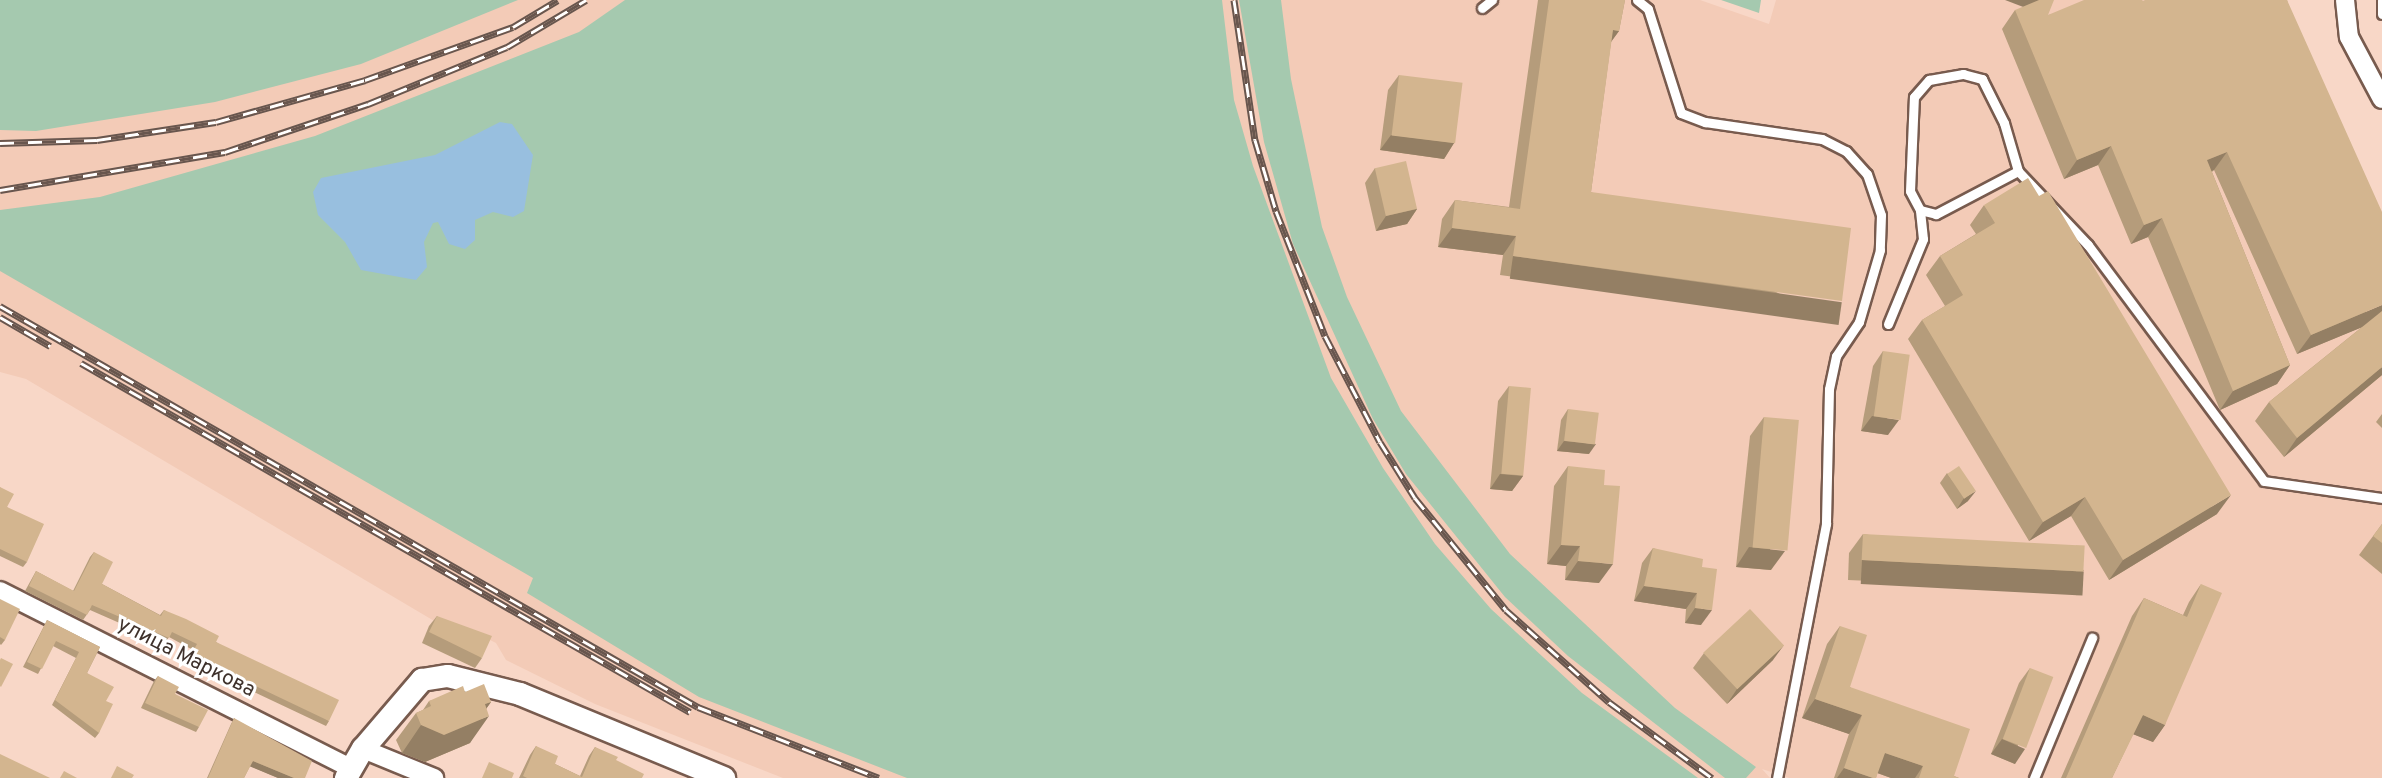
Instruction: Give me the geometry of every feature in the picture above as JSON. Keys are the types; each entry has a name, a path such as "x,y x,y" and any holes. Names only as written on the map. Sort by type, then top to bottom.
{"street":[{"path":"2345,0 2349,37 2382,99"},
{"name":"улица Маркова","path":"0,591 353,765 434,778"},
{"path":"353,765 422,680 471,678 520,694 724,778"}],"lane":[{"path":"1482,8 1492,0"},
{"path":"1637,0 1648,9 1681,113 1705,122 1822,139 1846,151 1867,174 1881,215 1880,250 1862,312 1836,356 1828,389 1826,524 1777,778"},
{"path":"2382,0 2382,14"},
{"path":"1888,324 1923,238 1920,210 1910,191 1914,96 1929,80 1963,74 1982,79 2004,123 2018,171 2088,245 2264,481 2382,498"},
{"path":"1920,210 1936,214 2018,171"},
{"path":"2034,778 2092,638"}],"shaded area":[{"path":"301,0 713,0 1062,778 783,778 595,704 506,660 496,643 476,633 468,641 26,379 0,372 0,77"},
{"path":"1176,0 1700,0 1769,24 1776,0 2268,0 2382,248 2382,778 1789,778 1762,769 1770,778 1672,778 1288,502"}],"green space":[{"path":"0,0 518,0 361,64 215,102 36,131 0,130"},
{"path":"625,0 1222,0 1234,100 1253,166 1331,378 1383,468 1435,544 1491,609 1582,693 1698,778 907,778 699,697 527,593 533,578 0,271 0,210 100,197 315,136 579,32"},
{"path":"1239,0 1281,0 1291,79 1322,227 1347,297 1401,411 1510,554 1675,708 1756,767 1746,778 1725,778 1568,656 1505,597 1406,474 1373,419 1293,244 1264,142"},
{"path":"1721,0 1761,0 1759,13"}],"water":[{"path":"500,122 512,124 533,155 524,211 513,217 493,212 475,220 475,240 465,249 449,244 438,222 433,223 424,242 427,267 416,280 361,270 345,242 318,215 313,192 321,178 435,155"}],"building":[{"path":"1549,0 1625,0 1619,31 1613,30 1591,192 1851,228 1842,301 1513,256 1516,236 1452,228 1455,200 1520,209"},
{"path":"2039,0 2054,0 2048,15 2084,0 2287,0 2382,212 2382,305 2311,335 2227,152 2207,160 2290,365 2233,391 2162,218 2144,225 2111,146 2077,160 2015,10"},
{"path":"1399,75 1463,83 1455,143 1392,136"},
{"path":"1406,161 1417,209 1386,216 1375,168"},
{"path":"2028,178 2039,196 2048,191 2231,495 2123,560 2085,497 2043,522 1922,320 1963,295 1940,256 1995,223 1984,205"},
{"path":"2382,311 2382,367 2297,438 2269,402"},
{"path":"1883,351 1910,355 1901,420 1874,416"},
{"path":"1509,386 1531,388 1523,476 1501,474"},
{"path":"1568,409 1599,413 1595,445 1564,441"},
{"path":"1764,417 1799,420 1787,551 1753,548"},
{"path":"1568,466 1605,470 1604,485 1620,486 1613,564 1578,561 1580,546 1561,545"},
{"path":"1959,466 1976,491 1964,499 1947,474"},
{"path":"0,487 14,494 7,507 44,524 27,562 0,549"},
{"path":"2382,524 2382,543 2373,536"},
{"path":"1863,534 2085,546 2083,572 1862,560"},
{"path":"1653,548 1703,559 1702,567 1717,569 1712,610 1695,608 1697,593 1644,586"},
{"path":"94,552 113,562 102,584 161,616 164,610 186,619 219,636 216,642 339,700 329,721 222,670 193,651 197,644 172,632 169,638 92,605 87,615 29,586 36,571 74,591"},
{"path":"2201,584 2222,593 2165,725 2143,715 2112,778 2066,778 2144,598 2187,617"},
{"path":"0,599 20,609 5,640 0,637"},
{"path":"1750,609 1784,646 1737,689 1703,653"},
{"path":"437,616 492,636 482,658 429,632"},
{"path":"47,620 100,647 87,673 114,687 106,701 113,704 99,733 55,700 79,652 56,641 42,669 27,662"},
{"path":"1840,626 1867,635 1850,687 1970,729 1954,776 1959,778 1919,778 1923,766 1885,753 1876,778 1844,768 1862,715 1815,699"},
{"path":"1,658 13,664 1,687 0,660"},
{"path":"2030,668 2053,677 2026,748 2003,739"},
{"path":"158,676 179,687 175,694 208,710 199,727 145,703"},
{"path":"484,684 491,702 485,704 489,716 444,735 421,725 416,713 431,706 429,701 463,686 465,692"},
{"path":"234,718 312,761 305,778 294,778 253,761 244,778 208,778"},
{"path":"536,746 558,756 555,764 582,777 595,747 618,757 616,760 644,774 642,778 527,778 523,776"},
{"path":"0,754 50,778 0,778"},
{"path":"489,762 514,773 512,778 482,778"},
{"path":"117,766 134,775 132,778 111,778"},
{"path":"64,771 77,778 60,778"}],"railway":[{"path":"0,143 97,140 216,122 365,80 513,27 558,0"},
{"path":"0,190 225,152 368,104 507,47 586,0"},
{"path":"1234,0 1255,140 1276,211 1325,336 1380,442 1415,498 1506,610 1609,702 1712,778"},
{"path":"0,306 698,707 879,778"},
{"path":"0,317 50,346"},
{"path":"81,363 690,712"}]}
